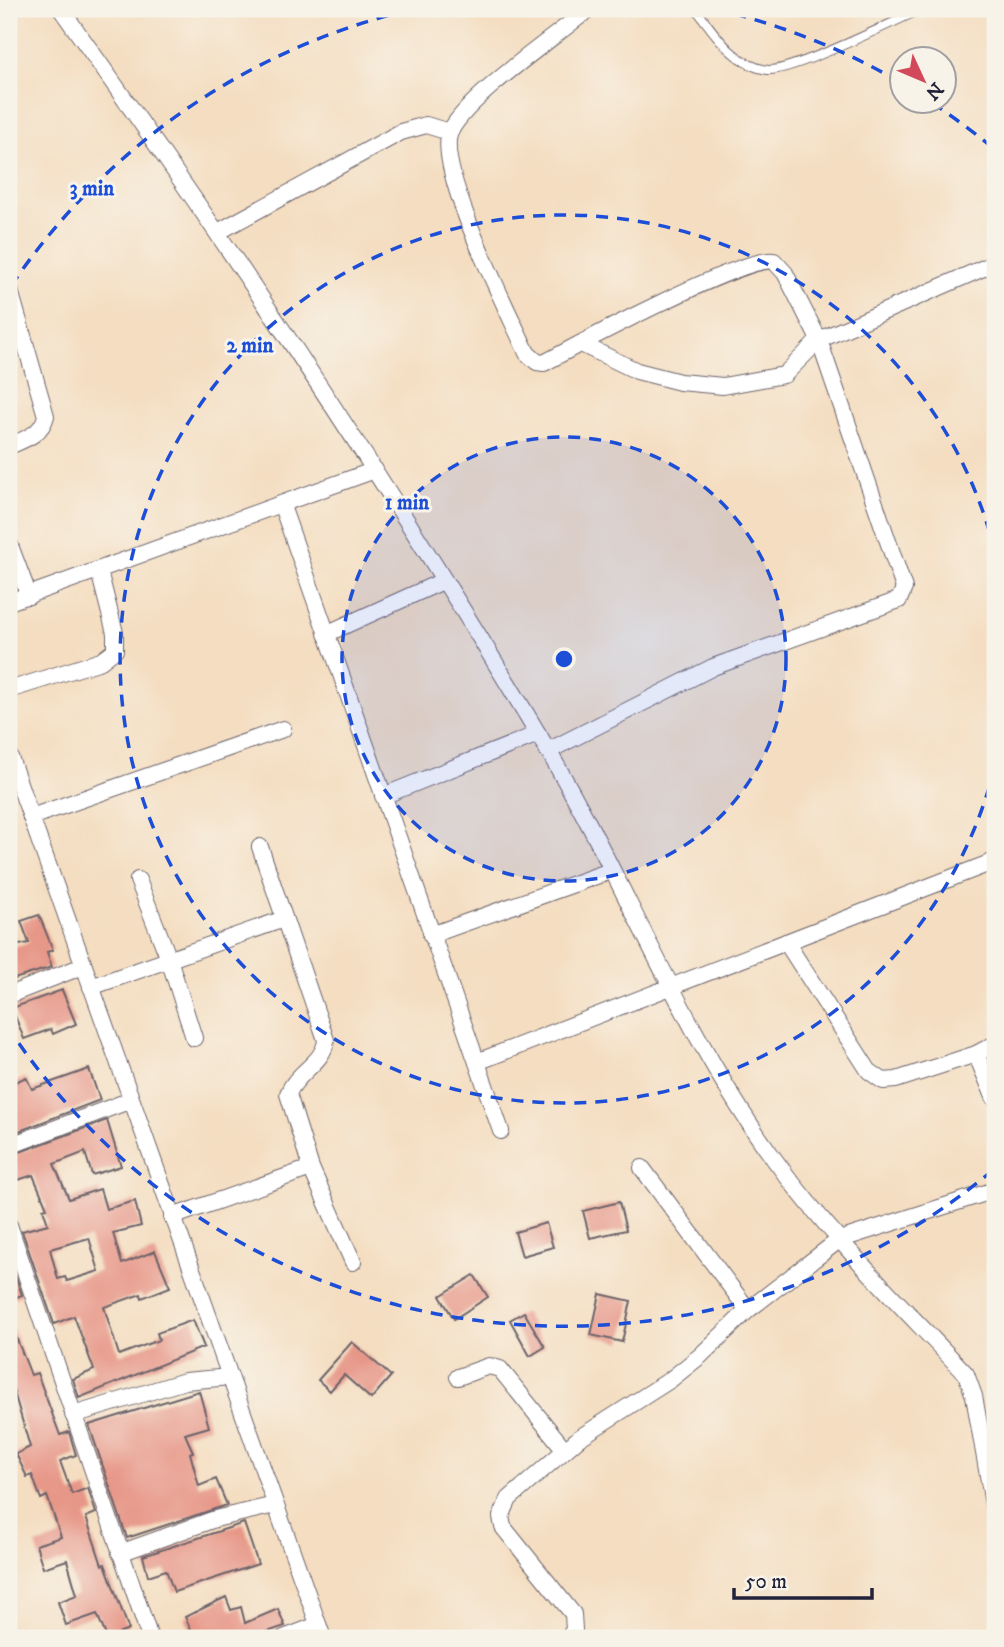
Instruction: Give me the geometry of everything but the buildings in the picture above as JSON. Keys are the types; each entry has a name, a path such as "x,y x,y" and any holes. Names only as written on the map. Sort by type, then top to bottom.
{"street":[{"path":"62,9 218,232 375,470 548,751 670,987 773,1158 839,1241 966,1374 972,1385 995,1515"},
{"path":"548,751 713,667 899,600 904,589 819,340 785,273 774,261 767,260 698,286 544,363 537,362 527,353 455,190 448,154 449,132 467,108 586,11"},
{"path":"218,232 401,132 426,125 449,132"},
{"path":"581,344 637,371 680,382 723,386 784,375 819,340 995,263"},
{"path":"9,288 46,416 44,424 33,436 9,446"},
{"path":"9,603 375,470"},
{"path":"282,506 501,1131"},
{"path":"9,543 29,596"},
{"path":"9,690 101,661 115,650 116,633 99,571"},
{"path":"326,634 443,581"},
{"path":"31,817 283,729"},
{"path":"383,796 538,734"},
{"path":"9,755 320,1632 284,1638"},
{"path":"260,847 326,1040 322,1055 296,1080 288,1094 311,1168 353,1262"},
{"path":"477,1062 995,861"},
{"path":"431,935 610,871"},
{"path":"138,880 169,959 194,1038"},
{"path":"90,987 284,919"},
{"path":"786,942 876,1077 896,1080 976,1054 995,1044"},
{"path":"9,995 83,966"},
{"path":"976,1054 995,1099"},
{"path":"9,1146 131,1100"},
{"path":"172,1217 311,1168"},
{"path":"642,1168 748,1310"},
{"path":"568,1638 574,1630 573,1614 508,1535 501,1517 509,1499 565,1450 680,1372 748,1310 839,1241 995,1190"},
{"path":"9,1225 150,1638"},
{"path":"458,1377 489,1366 500,1370 565,1450"},
{"path":"73,1415 185,1381 230,1377"},
{"path":"120,1553 215,1519 275,1506"}],"lane":[{"path":"696,9 722,44 749,63 769,70 793,64 922,9"}]}
